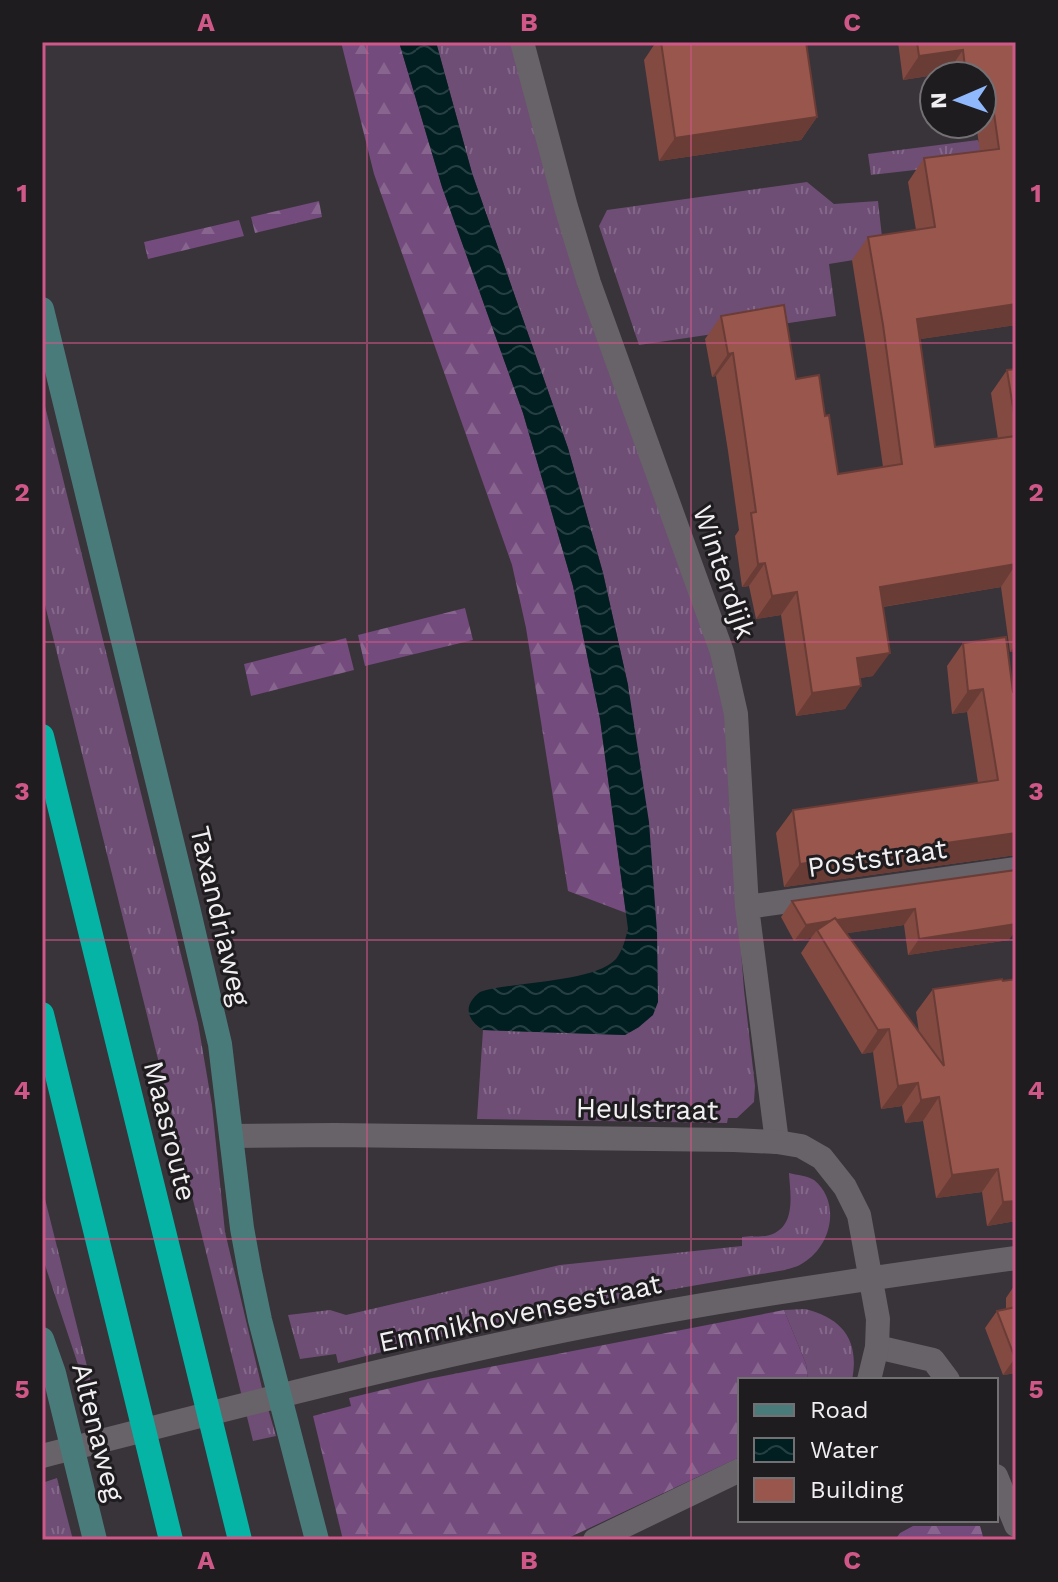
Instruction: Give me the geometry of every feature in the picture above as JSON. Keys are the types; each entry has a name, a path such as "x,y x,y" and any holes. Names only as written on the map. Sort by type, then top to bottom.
{"highway":[{"name":"Maasroute","path":"42,736 240,1540"},
{"path":"42,1014 171,1540"}],"main road":[{"name":"Taxandriaweg","path":"42,309 220,1044 242,1228 260,1320 317,1540"},
{"name":"Altenaweg","path":"42,1339 54,1373 95,1540"}],"street":[{"name":"Winterdijk","path":"522,42 589,283 722,652 736,714 747,907 777,1142"},
{"name":"Poststraat","path":"747,907 1016,869"},
{"name":"Heulstraat","path":"232,1136 777,1142 801,1146 822,1158 845,1187 859,1215 878,1319 877,1347 869,1378"},
{"name":"Emmikhovensestraat","path":"42,1456 561,1331 772,1293 1016,1258"},
{"path":"877,1347 933,1360 946,1378"},
{"path":"595,1540 738,1471"},
{"path":"998,1481 1016,1525"}],"green space":[{"path":"341,42 399,42 442,187 523,413 573,586 600,719 626,913 568,891 526,628 512,565 374,174"},
{"path":"436,42 512,42 578,287 710,649 725,712 744,990 755,1086 754,1102 737,1118 728,1118 727,1123 477,1119 483,1030 625,1035 639,1027 628,685 603,573 568,448 472,173"},
{"path":"978,140 985,162 871,175 868,154"},
{"path":"807,182 834,204 878,201 884,255 829,264 836,316 639,345 599,226 607,210"},
{"path":"319,201 322,217 255,233 251,217"},
{"path":"239,220 244,236 148,259 144,242"},
{"path":"42,394 198,1023 212,1105 225,1232 276,1436 253,1441 42,593"},
{"path":"465,608 473,640 365,666 358,635"},
{"path":"346,638 354,670 251,696 244,664"},
{"path":"789,1173 814,1180 828,1200 830,1211 830,1223 821,1246 796,1266 498,1323 338,1363 336,1354 300,1359 288,1315 330,1310 346,1315 560,1265 742,1246 742,1237 771,1235 782,1228 789,1214"},
{"path":"42,1187 103,1430 99,1428 42,1256"},
{"path":"805,1309 838,1325 850,1342 853,1353 852,1378 808,1378 806,1364 784,1310"},
{"path":"784,1310 806,1364 808,1378 738,1378 738,1458 564,1540 343,1540 313,1416 351,1406 349,1398 428,1379"},
{"path":"57,1478 73,1540 42,1540 42,1483"},
{"path":"913,1526 980,1526 984,1540 895,1540 900,1533"}],"water":[{"path":"399,42 436,42 472,173 568,448 603,573 628,685 649,822 657,932 658,1002 653,1015 625,1035 483,1030 470,1017 471,1002 480,992 572,977 605,967 618,956 628,929 600,719 573,586 523,413 442,187"}],"building":[{"path":"661,42 806,42 817,117 675,138"},
{"path":"917,42 1016,42 1016,304 917,319 935,447 1016,436 1016,564 880,587 890,653 857,658 861,686 812,693 797,592 772,596 765,563 758,564 751,513 756,512 733,353 728,354 721,316 784,305 796,379 819,375 838,474 902,464 868,237 935,227 924,158 999,149 998,60 964,60 963,50 919,56"},
{"path":"1016,369 1016,426 1007,370"},
{"path":"1006,637 1013,692 1016,692 1016,833 800,864 793,810 998,780 983,689 968,691 963,643"},
{"path":"1016,870 1016,924 919,939 915,909 835,918 806,925 792,901"},
{"path":"835,918 944,1066 933,989 1016,979 1016,1201 1003,1202 998,1169 952,1175 939,1097 921,1100 918,1083 898,1086 889,1029 878,1030 817,930"},
{"path":"1016,1307 1016,1358 1015,1358 997,1311"}]}
